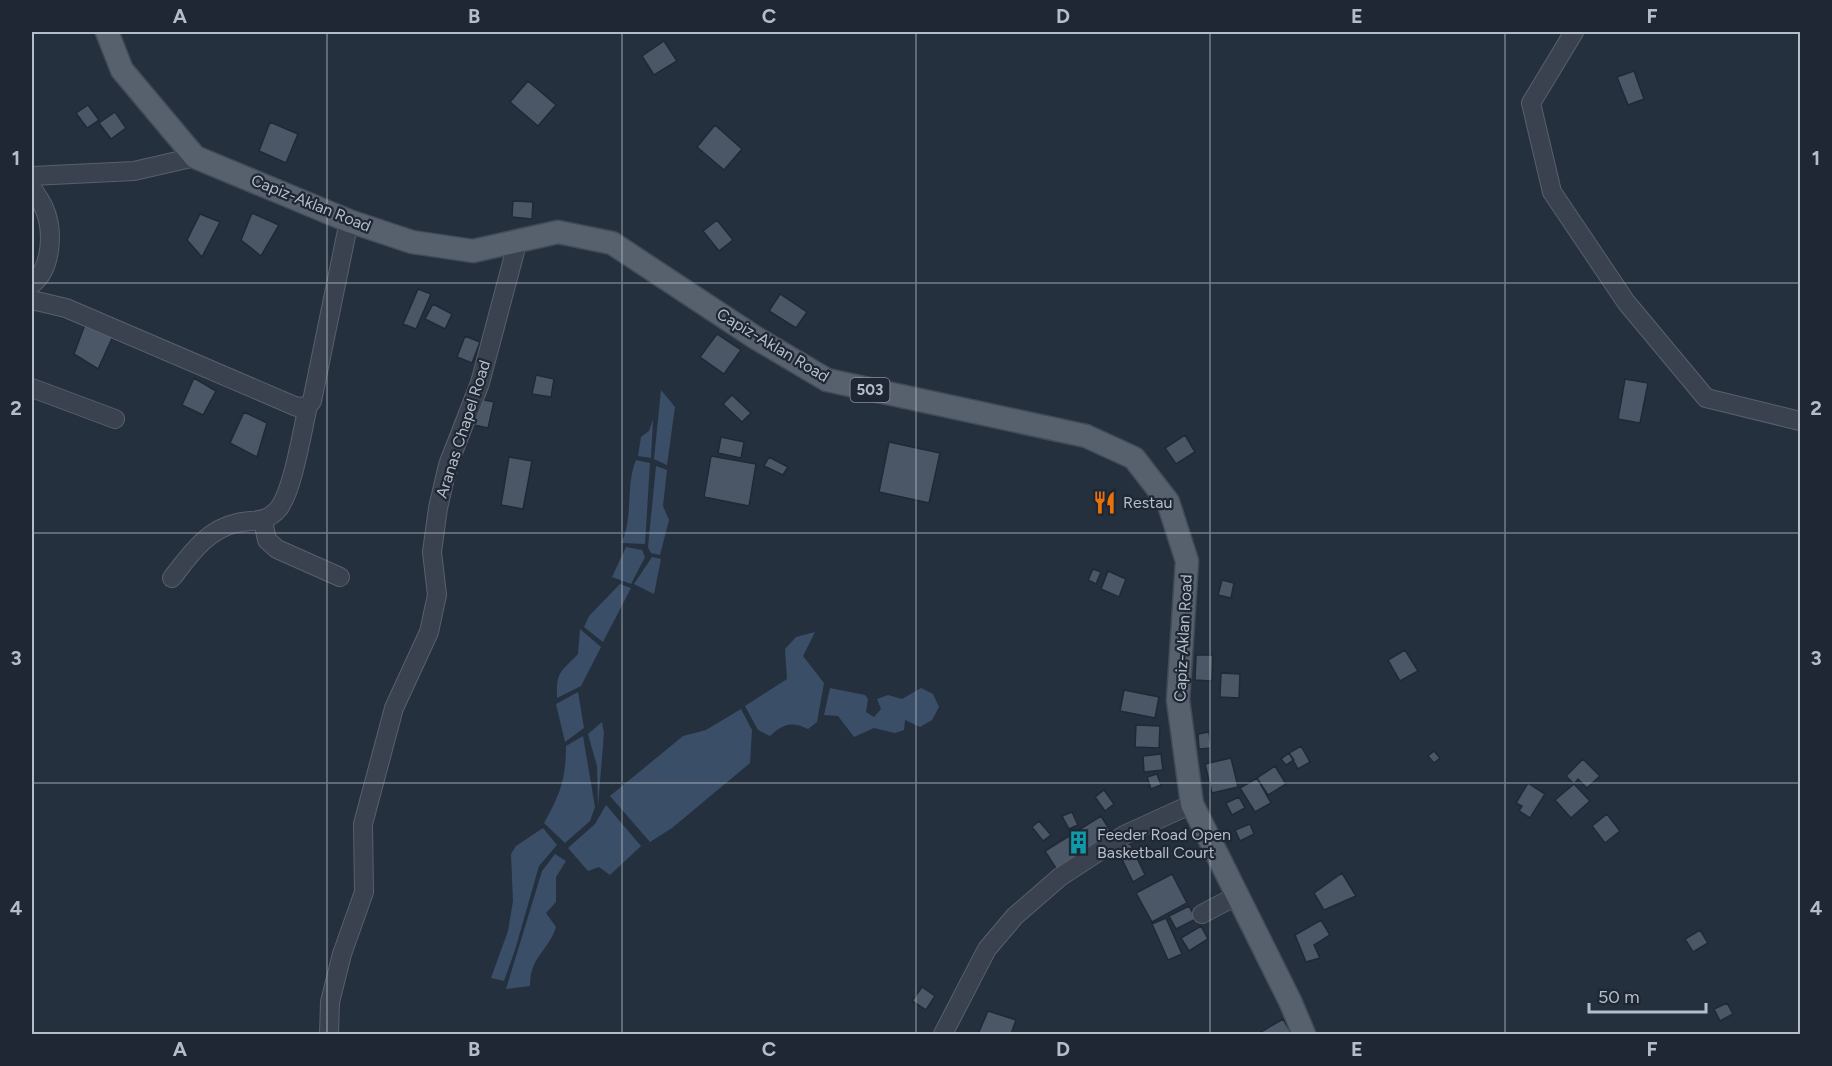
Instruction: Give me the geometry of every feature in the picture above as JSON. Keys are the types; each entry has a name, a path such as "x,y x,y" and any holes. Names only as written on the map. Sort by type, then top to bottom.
{"main road":[{"name":"Capiz-Aklan Road","path":"107,32 122,70 195,157 349,221 412,242 473,251 558,231 612,243 756,338 827,380 1086,436 1134,458 1168,502 1186,561 1178,700 1192,804 1304,1035"}],"street":[{"path":"1574,32 1531,103 1552,192 1626,302 1706,398 1800,421"},
{"path":"32,176 135,171 195,157"},
{"path":"32,188 45,209 50,233 46,264 39,279 32,284"},
{"path":"172,578 208,536 236,523 263,521 278,509 286,496 308,406 312,401 349,221"},
{"name":"Aranas Chapel Road","path":"328,1035 334,983 364,892 363,824 394,708 429,632 437,595 432,552 438,508 448,465 480,383 518,240"},
{"path":"32,300 66,308 297,407 308,406"},
{"path":"32,388 115,419"},
{"path":"263,521 267,540 277,549 340,578"},
{"path":"943,1035 987,949 1015,916 1060,877 1124,835 1192,804"},
{"path":"1202,914 1238,896"}],"water":[{"path":"661,390 675,407 667,465 654,459"},
{"path":"653,419 651,458 638,456 641,437 649,431"},
{"path":"636,460 650,463 645,544 621,543 627,524 631,481"},
{"path":"656,466 667,470 663,506 669,520 660,555 651,553 648,547"},
{"path":"626,547 642,550 645,557 631,584 612,577"},
{"path":"652,557 661,559 654,594 634,584"},
{"path":"620,584 631,588 603,642 584,627 589,616"},
{"path":"580,629 601,647 581,686 557,698 559,677 578,654"},
{"path":"815,632 803,656 824,683 817,722 808,729 788,725 770,736 758,730 745,706 787,679 785,649 796,637"},
{"path":"830,688 865,695 868,699 866,712 874,717 881,709 877,699 888,695 902,699 921,688 933,694 939,707 932,720 920,727 905,720 904,730 895,733 874,728 854,737 838,716 824,715"},
{"path":"578,692 584,728 565,742 556,704"},
{"path":"741,709 752,730 750,763 672,828 650,842 610,796 683,736 706,730"},
{"path":"602,722 604,733 598,806 597,766 588,734"},
{"path":"583,736 595,807 590,821 565,843 544,823 561,786 566,746"},
{"path":"606,805 641,846 610,875 599,867 588,871 568,848 595,824"},
{"path":"543,828 557,845 539,866 504,981 491,978 508,931 513,901 511,854 516,846"},
{"path":"555,854 566,861 556,877 556,902 546,913 556,927 549,943 536,961 530,986 506,989 542,871"}],"building":[{"path":"664,41 677,61 654,75 642,56"},
{"path":"1634,71 1644,99 1628,105 1617,77"},
{"path":"528,81 556,105 538,126 510,102"},
{"path":"88,105 99,120 87,128 76,113"},
{"path":"115,112 126,128 111,139 99,123"},
{"path":"270,122 298,134 286,163 259,151"},
{"path":"715,125 742,149 724,170 697,147"},
{"path":"513,201 533,202 532,219 512,217"},
{"path":"252,213 279,225 261,256 241,240"},
{"path":"200,214 220,222 202,257 187,240"},
{"path":"717,220 733,240 719,251 703,231"},
{"path":"418,289 431,294 416,329 403,324"},
{"path":"780,294 807,312 796,328 769,311"},
{"path":"433,304 452,314 445,329 425,319"},
{"path":"87,319 114,334 98,369 74,354"},
{"path":"717,334 741,350 724,374 700,357"},
{"path":"465,336 480,342 472,363 457,357"},
{"path":"536,375 554,379 551,397 532,394"},
{"path":"194,378 216,391 203,415 182,405"},
{"path":"1625,379 1648,383 1640,423 1618,419"},
{"path":"732,395 751,413 742,422 723,404"},
{"path":"480,399 494,402 488,428 474,425"},
{"path":"244,412 267,423 257,457 230,443"},
{"path":"1185,435 1195,452 1176,464 1165,448"},
{"path":"721,437 744,442 741,458 718,453"},
{"path":"889,442 940,453 929,503 879,492"},
{"path":"711,456 756,464 749,506 704,497"},
{"path":"509,457 532,461 523,509 501,505"},
{"path":"769,457 788,467 783,475 764,466"},
{"path":"1093,569 1101,572 1096,584 1088,580"},
{"path":"1108,571 1126,579 1119,597 1101,589"},
{"path":"1222,580 1234,583 1231,598 1218,595"},
{"path":"1405,650 1418,671 1400,681 1388,660"},
{"path":"1196,655 1213,655 1212,681 1195,680"},
{"path":"1221,673 1240,674 1239,698 1220,697"},
{"path":"1124,690 1159,697 1155,718 1120,711"},
{"path":"1136,725 1160,726 1159,748 1135,747"},
{"path":"1209,732 1211,748 1199,749 1198,734"},
{"path":"1301,746 1310,762 1298,769 1289,753"},
{"path":"1434,751 1440,758 1434,763 1428,756"},
{"path":"1289,753 1294,760 1286,765 1281,759"},
{"path":"1161,754 1163,770 1144,772 1143,756"},
{"path":"1231,758 1238,787 1212,793 1205,764"},
{"path":"1583,759 1600,776 1587,788 1578,779 1574,784 1566,776"},
{"path":"1275,766 1286,784 1268,795 1257,778"},
{"path":"1157,774 1161,785 1151,789 1147,777"},
{"path":"1257,778 1271,803 1255,812 1240,788"},
{"path":"1528,783 1545,794 1530,818 1519,811 1522,806 1516,803"},
{"path":"1574,784 1590,801 1571,818 1555,800"},
{"path":"1104,790 1114,804 1105,811 1095,797"},
{"path":"1239,797 1245,808 1232,815 1226,803"},
{"path":"1072,812 1078,825 1069,829 1062,816"},
{"path":"1607,814 1620,831 1605,843 1592,826"},
{"name":"Feeder Road Open Basketball Court","path":"1101,816 1113,835 1057,870 1045,851"},
{"path":"1039,821 1051,835 1043,841 1032,827"},
{"path":"1250,824 1254,834 1240,841 1235,830"},
{"path":"1130,843 1145,875 1133,882 1117,849"},
{"path":"1342,873 1356,896 1324,910 1314,893"},
{"path":"1172,874 1187,903 1152,922 1136,893"},
{"path":"1189,906 1196,919 1176,929 1169,916"},
{"path":"1166,918 1182,954 1168,960 1152,924"},
{"path":"1321,920 1330,935 1314,945 1320,958 1306,962 1295,935"},
{"path":"1201,926 1208,939 1189,951 1181,938"},
{"path":"1700,930 1708,943 1693,952 1685,939"},
{"path":"922,987 935,996 926,1010 912,1001"},
{"path":"1727,1003 1733,1014 1720,1021 1714,1009"},
{"path":"988,1011 1016,1020 1011,1034 978,1034"},
{"path":"1283,1019 1292,1034 1263,1034 1261,1032"}],"place":[{"name":"Restau","path":"1105,502"},
{"name":"Feeder Road Open Basketball Court","path":"1079,843"}]}
